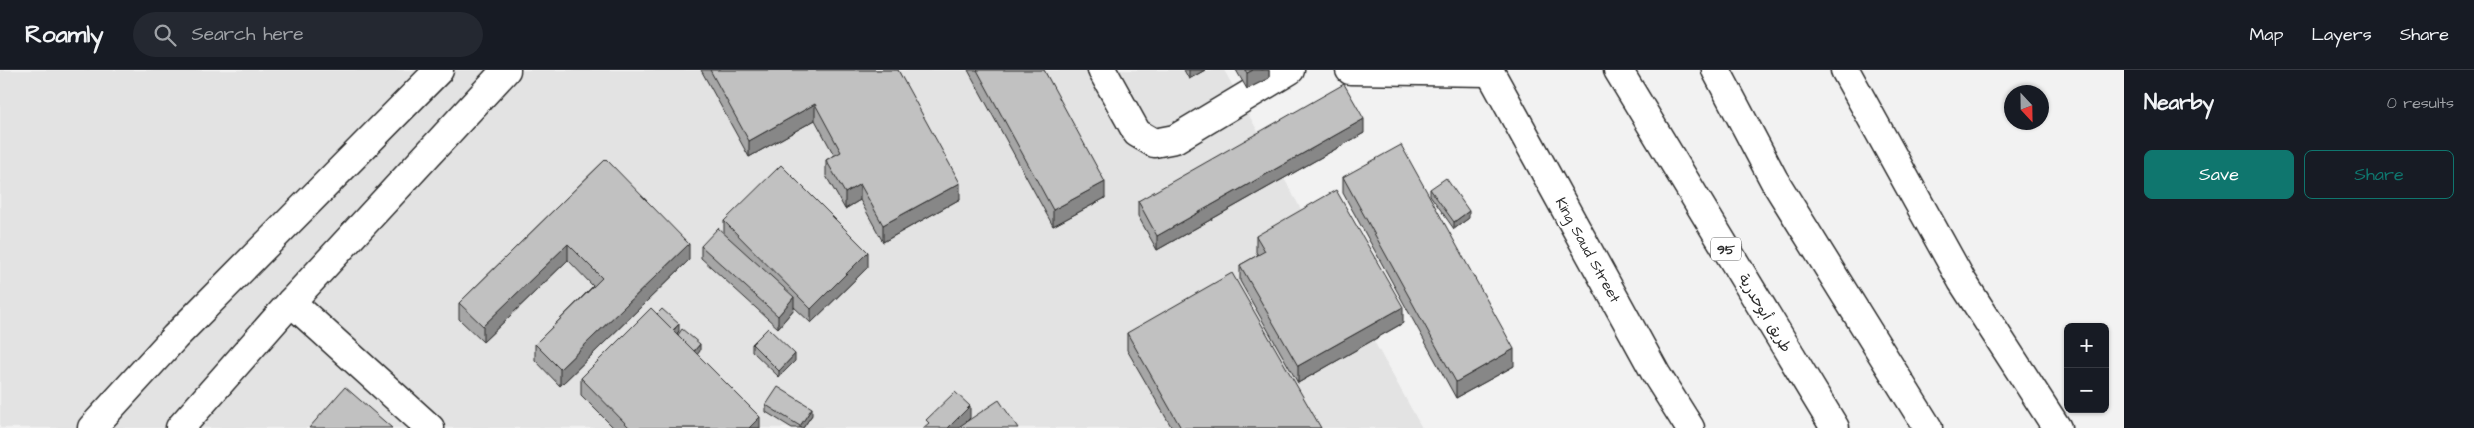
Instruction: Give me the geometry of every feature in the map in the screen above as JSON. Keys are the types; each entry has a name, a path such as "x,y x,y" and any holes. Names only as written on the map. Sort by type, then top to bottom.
{"main road":[{"path":"92,428 174,336 439,70"},
{"path":"180,428 291,302 506,70"},
{"path":"1102,70 1137,133 1154,143 1175,139 1290,70"},
{"path":"1350,70 1489,71"},
{"name":"طريق أبوحدرية","path":"1618,70 1835,428"},
{"path":"1716,70 1774,180 1928,428"},
{"path":"1844,70 1962,281 2057,428"},
{"name":"King Saud Street","path":"1489,71 1656,374 1690,428"},
{"path":"291,302 430,428"}],"shaded area":[{"path":"0,70 1224,70 1422,428 0,428"}],"building":[{"path":"710,70 898,70 960,183 883,225 860,184 845,193 826,160 841,152 815,104 749,141"},
{"path":"977,70 1044,70 1105,182 1053,210"},
{"path":"1344,84 1364,119 1157,236 1138,201"},
{"path":"1401,145 1514,349 1456,382 1343,177"},
{"path":"606,159 689,244 560,369 535,344 602,278 568,244 483,326 459,303"},
{"path":"781,165 868,252 811,309 724,221"},
{"path":"1446,178 1469,211 1454,222 1430,189"},
{"path":"1336,190 1403,307 1298,366 1240,265 1265,251 1256,236"},
{"path":"718,228 794,297 778,316 701,246"},
{"path":"1232,273 1321,428 1181,428 1127,333"},
{"path":"651,308 760,417 749,428 630,428 581,378"},
{"path":"662,309 679,324 673,330 657,314"},
{"path":"768,328 795,354 779,371 752,344"},
{"path":"682,329 700,344 694,351 678,335"},
{"path":"345,387 392,428 309,428"},
{"path":"778,387 812,408 800,426 766,405"},
{"path":"955,392 970,406 948,428 923,428 929,423 926,420"},
{"path":"999,400 1018,428 962,428 960,426"}]}
